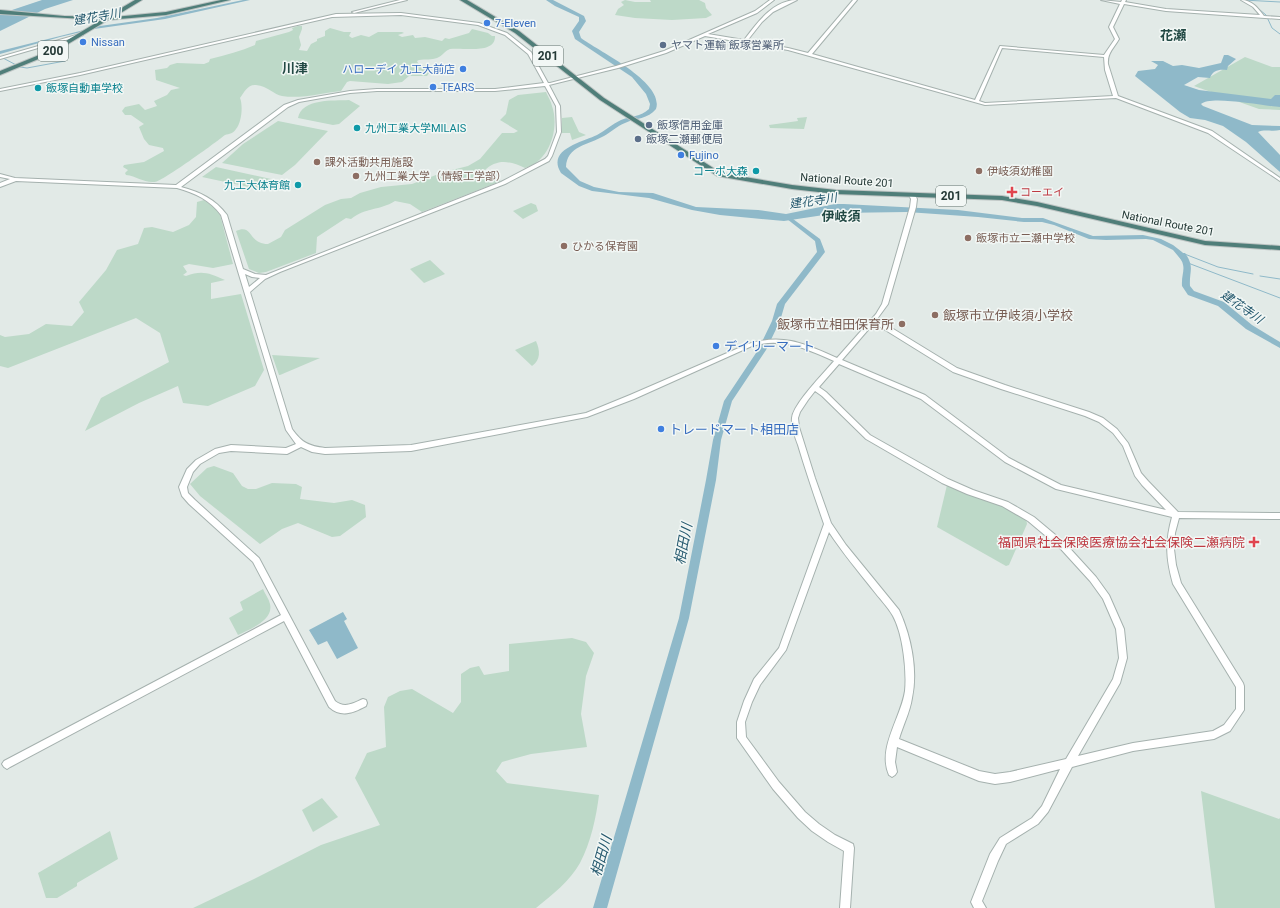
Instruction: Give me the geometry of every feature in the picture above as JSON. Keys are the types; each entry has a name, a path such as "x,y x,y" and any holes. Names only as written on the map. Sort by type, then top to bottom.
{"highway":[{"path":"109,18 139,0"},
{"name":"200","path":"0,73 50,52 109,18 162,13 221,0"},
{"name":"200","path":"0,11 109,18 136,18 164,14 227,0"},
{"name":"National Route 201","path":"463,0 518,32 602,99 719,175 816,190 988,197 1020,201 1205,243 1280,248"}],"street":[{"path":"0,90 80,74 405,0"},
{"path":"176,187 286,106 298,101 336,93 371,90 495,90 547,85 617,67 665,52 756,12 772,0"},
{"path":"745,41 768,12 780,5 795,0"},
{"path":"809,55 855,0"},
{"path":"1103,0 1166,10 1280,18"},
{"path":"1244,0 1254,6 1264,17"},
{"path":"1116,97 1105,56 1117,39 1111,27 1123,2"},
{"path":"378,6 390,14"},
{"path":"248,291 267,276 503,183 547,160 559,132 558,106 530,53 506,34 486,26 441,18 390,14 332,16"},
{"path":"0,58 83,34"},
{"path":"705,35 782,48 976,102 993,105 1116,97 1210,132 1280,180"},
{"path":"976,102 1001,47 1105,56"},
{"path":"530,53 540,50"},
{"path":"0,175 15,179 176,187 205,197 220,208 224,216 232,246 248,291 289,430 296,440 312,449 325,451 363,451 411,448 587,415 632,397 738,350 765,341 786,341 800,344 922,397 1002,457 1059,487 1176,515 1280,516"},
{"path":"0,186 15,179"},
{"path":"892,772 890,759 893,741 908,699 910,686 909,663 900,621 896,613 843,547 828,524 811,478 795,423 798,409 874,320 888,299 912,210 914,199 912,195"},
{"path":"241,270 254,276 267,276"},
{"path":"874,320 955,370 1003,388 1087,414 1101,420 1115,431 1126,445 1138,474 1145,483 1176,515"},
{"path":"815,388 824,394 868,437 945,481 970,492 1005,504 1031,519 1062,545 1093,579 1106,597 1120,629 1123,649 1122,667 1117,680 1069,762 1054,795 1045,809 1035,821 1003,841 994,858 976,902 981,908"},
{"path":"301,444 287,451 231,448 217,451 198,462 190,471 183,487 185,494 192,502 256,560 336,709 346,711 363,703"},
{"path":"893,741 987,778 1010,777 1132,747 1214,735 1227,728 1240,710 1240,686 1232,670 1177,584 1172,569 1169,546 1170,534 1176,515"},
{"path":"828,524 782,650 757,682 744,712 740,730 742,738 772,780 803,818 822,834 849,848 845,908"},
{"path":"7,764 286,616"}],"green space":[{"path":"625,0 635,2 651,2 650,0 699,0 705,3 706,8 712,15 706,18 672,20 635,18 615,15 618,9 624,5 621,2"},
{"path":"302,26 299,37 301,45 299,50 307,51 311,44 317,41 317,39 325,36 325,31 330,28 344,32 351,32 349,36 352,38 361,35 369,37 378,32 402,32 404,33 398,35 402,37 413,35 415,38 425,37 442,41 445,38 449,39 469,33 472,29 495,36 494,42 490,46 484,48 450,49 437,58 419,60 417,61 418,63 422,65 434,66 427,76 409,76 402,82 388,84 350,81 347,82 341,91 297,97 282,96 260,86 253,85 246,89 240,98 242,109 241,118 234,131 225,135 178,169 160,180 151,182 126,175 125,173 128,170 123,167 124,165 144,162 164,151 163,148 149,145 144,139 139,127 144,124 131,115 125,115 122,111 125,107 139,104 145,110 157,106 154,101 167,95 171,90 180,88 156,80 155,70 167,68 170,65 177,63 204,64 209,62 210,59 250,47 255,45 256,41 289,32 293,30 292,28"},
{"path":"1245,57 1272,67 1280,67 1280,110 1259,109 1194,86"},
{"path":"546,92 551,102 555,125 546,152 533,165 525,168 509,162 499,162 494,164 484,171 501,181 422,212 410,204 395,201 357,215 351,219 346,218 317,237 316,253 266,272 259,273 249,269 236,231 241,229 245,230 257,241 268,244 281,237 285,230 325,205 341,199 351,198 360,193 381,187 412,184 444,172 468,166 480,159 502,133 514,133 518,131 500,120 506,114 509,100 518,95"},
{"path":"349,100 360,106 339,124 333,125 298,118 305,107 312,104 327,101"},
{"path":"572,117 579,132 586,135 572,140 570,133 562,133 562,118"},
{"path":"807,117 804,129 770,128 769,125 798,121 797,118"},
{"path":"278,121 328,131 295,165 282,175 222,163 243,144"},
{"path":"216,167 271,179 258,189 202,177"},
{"path":"204,200 214,207 220,215 233,264 213,268 189,264 183,266 187,272 183,275 186,276 197,273 206,273 225,280 211,283 211,299 241,294 264,370 255,386 208,406 183,403 178,386 139,403 85,431 101,398 169,362 160,333 136,318 8,368 0,366 0,335 5,337 29,334 46,324 72,326 84,312 79,302 106,270 117,250 138,244 144,228 152,227 173,232 189,225 196,217 197,202"},
{"path":"531,203 536,205 538,211 523,219 513,211"},
{"path":"430,260 445,274 424,283 410,269"},
{"path":"536,341 539,355 537,361 532,366 515,350"},
{"path":"272,355 320,358 279,375"},
{"path":"214,466 233,473 242,486 248,489 256,489 272,483 296,484 302,487 300,499 334,503 352,500 365,505 366,517 340,536 332,537 298,523 282,529 260,544 200,496 190,484 207,468"},
{"path":"947,485 1006,507 1026,518 1027,524 1009,565 1006,566 937,527"},
{"path":"263,589 270,604 268,615 260,624 238,635 229,618 243,610 240,602"},
{"path":"572,638 586,642 594,653 586,676 581,714 587,747 531,754 502,762 496,771 507,783 599,795 592,830 580,863 566,882 536,908 193,908 321,845 380,825 355,778 367,753 386,747 384,707 388,697 400,691 412,689 453,713 461,702 461,674 470,668 479,666 484,675 509,671 509,644"},
{"path":"1201,791 1279,819 1280,818 1280,908 1215,908"},
{"path":"322,798 338,817 313,832 302,810"},
{"path":"110,831 118,859 77,883 77,886 57,898 46,898 38,873"}],"water":[{"path":"42,0 73,0 45,9 0,31 0,14"},
{"path":"243,0 250,0 165,19 94,29 0,54 0,51 100,26 157,18"},
{"path":"546,0 553,0 584,16 586,21 579,32 581,38 615,59 641,78 650,88 656,99 656,109 646,117 622,124 604,136 579,147 570,155 567,160 566,167 580,181 594,187 619,192 653,193 696,207 758,210 786,214 835,204 844,204 958,210 1022,218 1043,218 1093,236 1143,235 1161,239 1173,245 1182,252 1189,265 1183,262 1173,250 1153,240 1089,239 1054,225 1042,222 1024,222 907,212 837,213 784,221 720,215 692,210 649,198 592,191 579,186 561,173 558,165 558,158 562,152 603,132 621,120 643,114 649,109 650,104 646,94 632,77 575,39 572,31 579,21 579,17 555,6"},
{"path":"1224,55 1228,55 1236,59 1228,66 1227,70 1217,71 1213,73 1210,78 1198,77 1184,85 1199,90 1271,99 1275,95 1280,95 1280,107 1226,101 1206,102 1201,104 1252,125 1280,126 1280,130 1258,132 1280,155 1280,172 1246,142 1223,126 1205,120 1190,118 1180,112 1135,76 1138,71 1155,69 1158,65 1151,61 1163,61 1173,66 1182,65 1199,68 1221,63"},
{"path":"343,612 347,619 344,621 358,648 337,659 327,641 318,645 309,630"}],"waterway":[{"path":"1243,0 1280,2"},
{"path":"1254,5 1266,15 1272,28 1280,34"},
{"path":"3,58 20,67 27,68 65,61"},
{"name":"相田川","path":"600,908 684,618 711,480 717,440 728,401 762,350 776,321 781,304 821,252 818,240 789,218"},
{"path":"1182,253 1218,267 1253,274"},
{"name":"建花寺川","path":"1182,255 1188,267 1186,286 1191,293 1221,304 1249,327 1280,345"},
{"path":"1188,263 1280,298"},
{"path":"1260,276 1280,279"}],"place":[{"name":"7-Eleven","path":"487,23"},
{"name":"Nissan","path":"83,42"},
{"name":"ヤマト運輸 飯塚営業所","path":"663,45"},
{"name":"ハローデイ 九工大前店","path":"463,69"},
{"name":"TEARS","path":"433,87"},
{"name":"飯塚自動車学校","path":"38,88"},
{"name":"飯塚信用金庫","path":"649,125"},
{"name":"九州工業大学MILAIS","path":"357,128"},
{"name":"飯塚二瀬郵便局","path":"638,139"},
{"name":"Fujino","path":"681,155"},
{"name":"課外活動共用施設","path":"317,162"},
{"name":"コーポ大森","path":"756,171"},
{"name":"伊岐須幼稚園","path":"979,171"},
{"name":"九州工業大学（情報工学部）","path":"356,176"},
{"name":"九工大体育館","path":"298,185"},
{"name":"コーエイ","path":"1012,192"},
{"name":"飯塚市立二瀬中学校","path":"968,238"},
{"name":"ひかる保育園","path":"564,246"},
{"name":"飯塚市立伊岐須小学校","path":"935,315"},
{"name":"飯塚市立相田保育所","path":"902,324"},
{"name":"デイリーマート","path":"716,346"},
{"name":"トレードマート相田店","path":"661,429"},
{"name":"福岡県社会保険医療協会社会保険二瀬病院","path":"1254,542"}],"district":[{"name":"花瀬","path":"1173,35"},
{"name":"川津","path":"295,68"},
{"name":"伊岐須","path":"841,216"}]}
